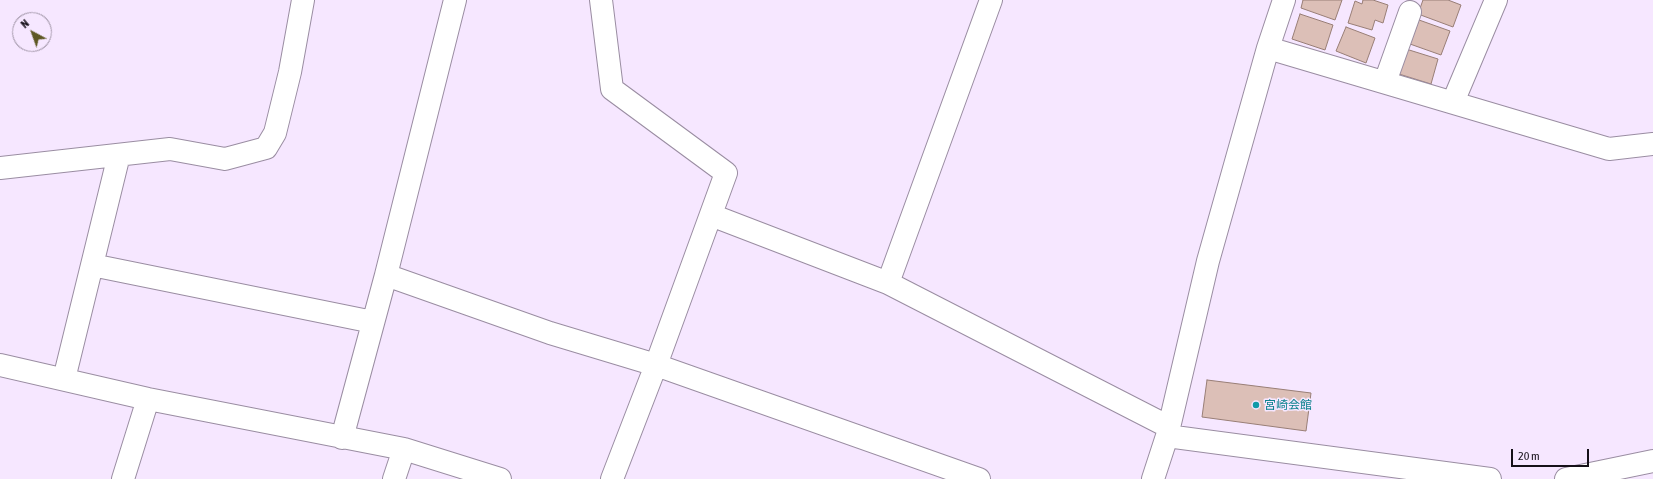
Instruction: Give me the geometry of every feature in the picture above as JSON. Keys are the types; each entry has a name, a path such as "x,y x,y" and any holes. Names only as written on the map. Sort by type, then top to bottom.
{"street":[{"path":"0,168 170,149 225,159 266,148 275,133 277,126 290,72 303,0"},
{"path":"342,438 386,275 455,0"},
{"path":"601,0 612,89 726,173 656,365 612,479"},
{"path":"888,283 991,0"},
{"path":"1153,479 1168,431 1208,261 1268,48 1284,0"},
{"path":"1453,102 1496,0"},
{"path":"1385,82 1410,12"},
{"path":"1268,48 1609,149 1653,144"},
{"path":"64,379 119,155"},
{"path":"711,215 888,283 1168,431 1427,475 1490,479"},
{"path":"92,265 373,322"},
{"path":"386,275 550,333 656,365 979,479"},
{"path":"0,365 148,399 404,449 500,479"},
{"path":"123,479 148,399"},
{"path":"394,479 404,449"},
{"path":"1566,479 1653,461"}],"building":[{"path":"1303,0 1342,0 1335,20 1301,8"},
{"path":"1363,0 1373,0 1388,5 1383,23 1375,20 1372,30 1348,23 1355,1 1362,4"},
{"path":"1423,0 1448,0 1461,5 1453,27 1418,14"},
{"path":"1300,14 1333,25 1325,50 1292,39"},
{"path":"1419,20 1450,31 1441,55 1410,44"},
{"path":"1346,27 1375,38 1366,63 1336,51"},
{"path":"1406,49 1438,59 1431,84 1399,74"},
{"name":"宮崎会館","path":"1207,380 1311,393 1306,431 1202,417"}],"place":[{"name":"宮崎会館","path":"1256,405"}]}
